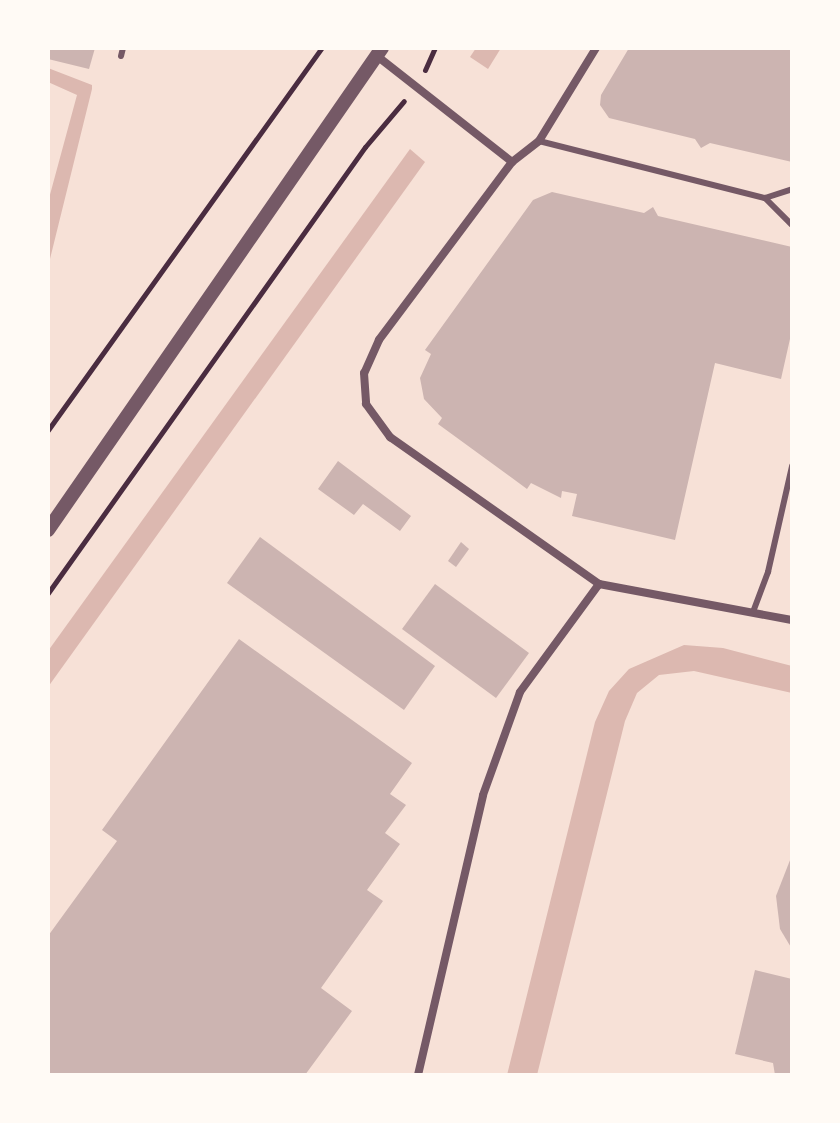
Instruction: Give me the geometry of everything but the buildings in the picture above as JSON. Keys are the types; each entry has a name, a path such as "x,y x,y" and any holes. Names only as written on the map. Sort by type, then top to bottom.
{"street":[{"path":"596,48 539,141 512,162 379,340 364,373 366,404 390,437 599,584 792,620"},
{"path":"48,530 380,52 417,86 512,162"},
{"path":"418,1075 483,795 515,706 599,584"}],"lane":[{"path":"539,141 765,198 792,225"},
{"path":"765,198 792,189"},
{"path":"753,612 768,572 792,466"}],"path":[{"path":"48,430 321,48"},
{"path":"48,593 365,147 417,86"}],"shaded area":[{"path":"476,48 501,48 488,69 470,57"},
{"path":"48,68 92,85 92,89 48,267 48,202 77,95 48,82"},
{"path":"410,149 425,162 48,687 48,651"},
{"path":"684,645 723,648 792,666 792,693 694,671 659,675 637,693 625,721 537,1075 507,1075 595,722 609,691 629,669"}]}
